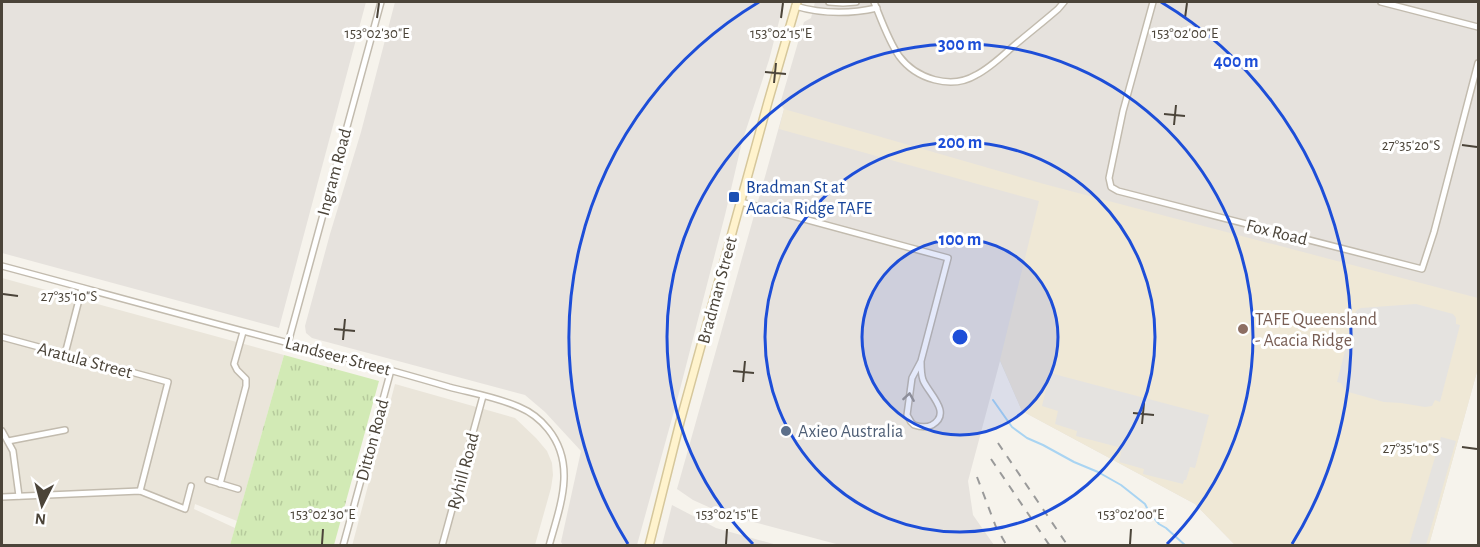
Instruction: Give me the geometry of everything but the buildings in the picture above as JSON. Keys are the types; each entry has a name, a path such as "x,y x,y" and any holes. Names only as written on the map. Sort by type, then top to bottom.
{"main road":[{"name":"Bradman Street","path":"649,546 680,422 796,4"}],"street":[{"name":"Ingram Road","path":"288,343 381,2"},
{"path":"829,2 856,2"},
{"path":"796,4 812,10 839,13 864,11 876,5 900,57 918,73 939,82 953,82 974,77 989,67 1064,2"},
{"name":"Fox Road","path":"1153,2 1123,111 1109,177 1112,187 1129,194 1422,269 1479,63"},
{"path":"1381,2 1479,27"},
{"path":"741,202 948,258 921,361 912,378 907,415 914,425 927,427 935,423 940,416 940,411 938,403 923,379 921,361"},
{"name":"Landseer Street","path":"2,266 391,370 511,404 532,414 552,434 560,450 564,468 564,486 549,546"},
{"path":"65,354 82,288"},
{"path":"220,484 246,386 246,379 234,364 243,332"},
{"name":"Aratula Street","path":"2,337 168,382 140,491"},
{"name":"Ditton Road","path":"343,546 391,370"},
{"name":"Ryhill Road","path":"442,546 483,396"},
{"path":"8,441 65,430"},
{"path":"2,431 12,451 19,496"},
{"path":"208,480 238,489"},
{"path":"2,497 140,491 185,509 191,486"}],"shaded area":[{"path":"2,2 366,2 279,328 2,253"},
{"path":"395,2 784,2 769,60 742,142 679,393 637,545 563,545 561,542 581,451 545,412 525,395 312,338 306,333 305,326 361,132"},
{"path":"815,2 1478,2 1478,368 1429,545 1235,545 1195,504 1022,411 1000,361 968,481 973,515 994,545 840,545 724,514 693,500 677,489 784,109 780,104 804,22 811,18"},
{"name":"TAFE Queensland - Acacia Ridge","path":"784,109 1044,184 1478,298 1478,368 1429,545 1235,545 1195,504 1022,411 1000,360 1039,201 779,129"},
{"path":"2,278 284,355 237,521 195,504 194,509 235,528 230,545 2,545"},
{"path":"1416,304 1453,314 1456,324 1460,325 1440,402 1435,400 1432,406 1425,407 1384,402 1345,391 1341,383 1337,382 1357,310"},
{"path":"1050,373 1209,415 1195,468 1190,467 1183,484 1143,474 1144,469 1119,462 1122,448 1076,436 1077,431 1055,424 1058,411 1042,406"},
{"path":"395,384 515,418 536,438 547,451 552,463 553,475 535,545 352,546"},
{"path":"1441,437 1456,441 1426,545 1409,545"},
{"path":"672,505 716,528 777,545 662,545"}],"green space":[{"path":"284,355 379,381 334,545 230,545"}],"waterway":[{"path":"993,400 1012,427 1027,438 1121,485 1145,504 1159,524 1186,546"}],"railway":[{"path":"998,443 1068,546"},
{"path":"991,459 1050,546"},
{"path":"977,477 996,527 1007,546"}],"place":[{"name":"Bradman St at Acacia Ridge TAFE","path":"734,197"},
{"name":"TAFE Queensland - Acacia Ridge","path":"1243,329"},
{"name":"Axieo Australia","path":"786,431"}]}
